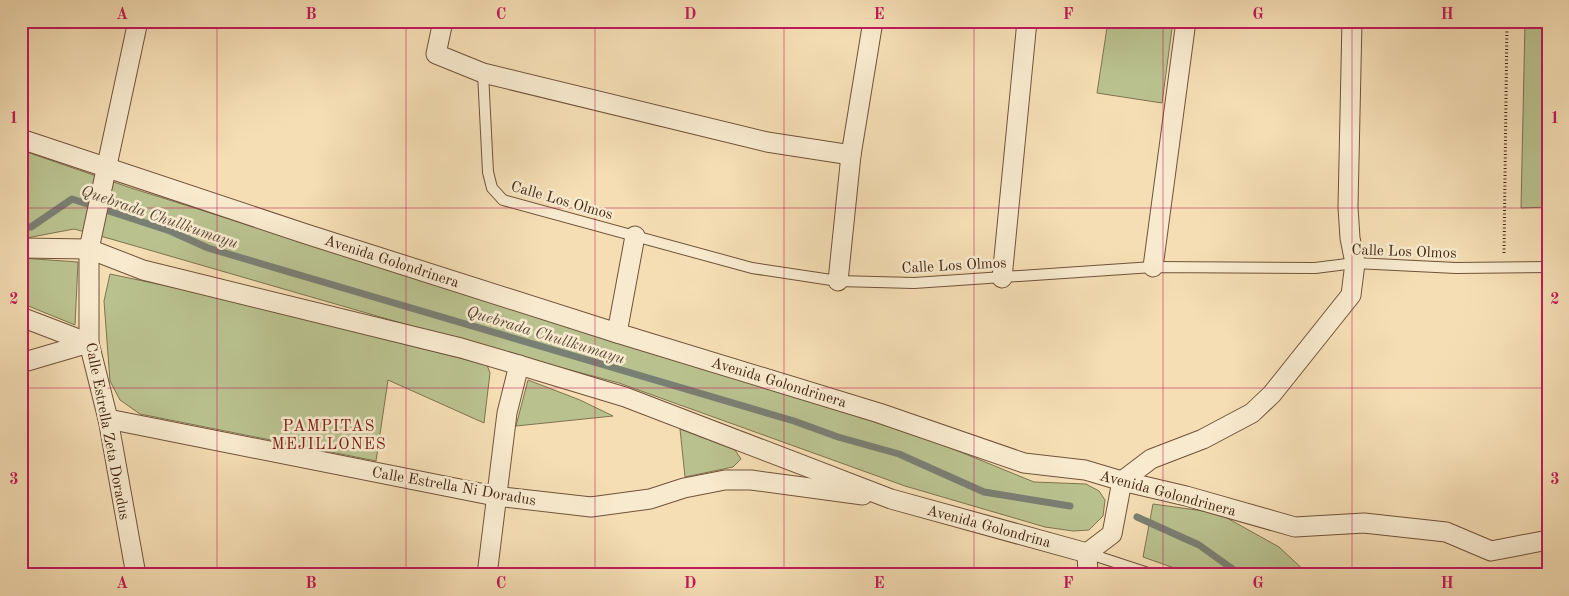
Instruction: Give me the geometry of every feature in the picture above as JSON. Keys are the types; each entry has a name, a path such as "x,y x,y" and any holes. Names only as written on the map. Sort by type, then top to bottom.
{"street":[{"name":"Calle Estrella Zeta Doradus","path":"136,575 108,419 89,343 89,249 138,21"},
{"path":"442,21 436,54 483,73 767,142 852,155"},
{"path":"838,281 852,155 873,21"},
{"path":"1002,278 1027,21"},
{"path":"1152,267 1186,21"},
{"path":"1088,575 1086,552 1112,534 1122,481 1151,460 1203,439 1252,413 1272,394 1351,295 1355,263 1350,238 1348,207 1352,21"},
{"name":"Avenida Golondrinera","path":"21,139 105,168 617,333 879,413 1024,463 1085,470 1295,527 1364,523 1446,532 1491,551 1548,540"},
{"path":"617,333 635,236"},
{"path":"21,248 89,249 143,270 461,348 625,397 891,499"},
{"path":"21,317 89,343"},
{"path":"21,362 89,343"},
{"path":"487,575 507,413 519,365"},
{"name":"Calle Estrella Ni Doradus","path":"108,419 496,496 592,506 650,499 684,488 725,480 751,480 891,499"},
{"name":"Avenida Golondrina","path":"891,499 1086,552"}],"lane":[{"name":"Calle Los Olmos","path":"483,73 488,172 492,188 503,200 752,268 838,281 914,283 1152,267 1315,268 1355,263 1456,268 1548,267"},
{"path":"1086,552 1154,575"}],"path":[{"path":"1504,268 1507,21"}],"green space":[{"path":"1108,21 1173,21 1162,103 1097,93"},
{"path":"1525,21 1548,21 1548,207 1521,208"},
{"path":"21,150 131,188 926,438 1034,482 1086,484 1099,491 1105,500 1103,516 1089,530 1073,531 1045,527 905,486 619,383 484,347 111,239 74,229 21,239"},
{"path":"21,258 78,262 75,325 21,303"},
{"path":"110,274 229,299 487,365 490,373 484,423 388,380 376,461 140,414 120,400 110,381 104,301"},
{"path":"528,380 580,400 613,416 516,426"},
{"path":"680,429 735,450 741,459 733,467 685,477"},
{"path":"1153,504 1218,513 1279,547 1309,575 1194,575 1143,557"}],"waterway":[{"name":"Quebrada Chullkumayu","path":"21,227 31,227 72,199 170,231 208,248 794,421 838,437 899,454 984,492 1070,506"},
{"name":"Quebrada Chullkumayu","path":"1137,517 1199,545 1241,575"}],"district":[{"name":"PAMPITAS MEJILLONES","path":"329,434"}]}
